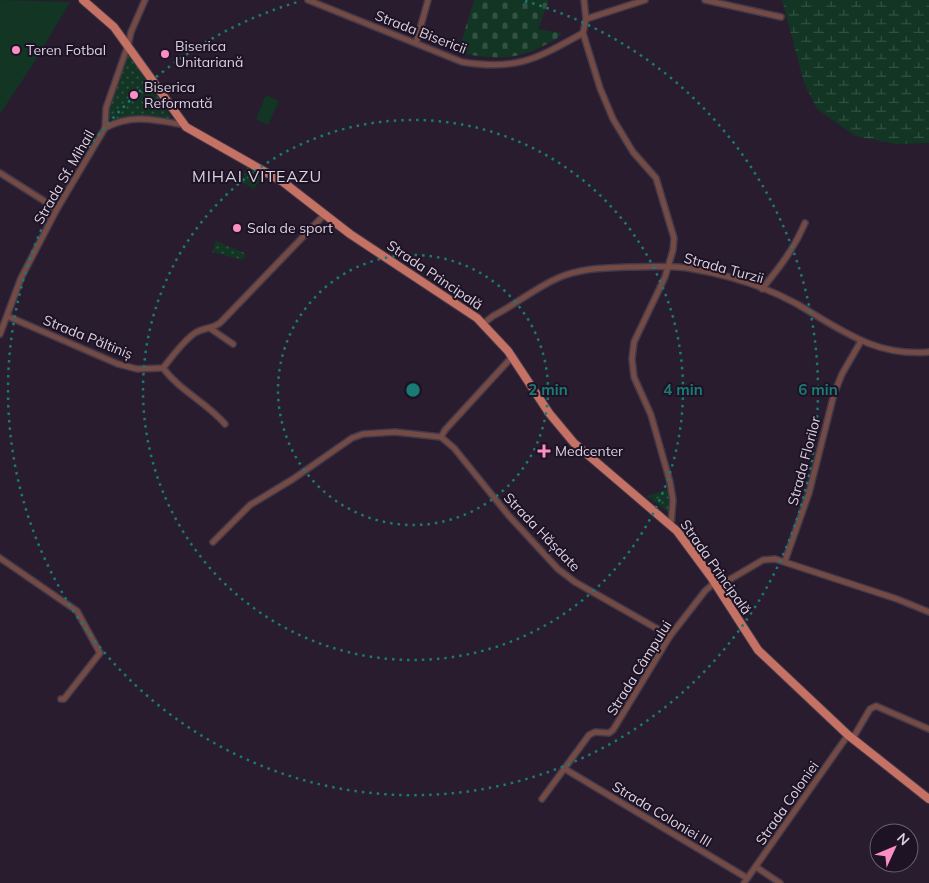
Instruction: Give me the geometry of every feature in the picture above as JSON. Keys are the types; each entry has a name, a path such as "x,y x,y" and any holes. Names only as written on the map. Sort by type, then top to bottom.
{"main road":[{"name":"Strada Principală","path":"83,0 105,18 128,45 184,125 279,180 324,215 484,324 512,357 549,413 574,443 671,524 685,540 758,650 851,736 929,799"}],"street":[{"name":"Strada Sf. Mihail","path":"0,334 21,278 58,209 106,128 106,108 131,32 145,0"},
{"name":"Strada Bisericii","path":"308,0 462,62 508,66 522,63 551,51 584,33"},
{"path":"416,43 428,0"},
{"path":"584,0 586,19 584,33 600,88 613,120 632,152 656,178 674,238 669,266 634,342 632,359 634,377 651,415 670,482 673,515 671,524"},
{"path":"586,19 645,0"},
{"path":"705,0 781,17"},
{"path":"106,128 117,122 135,119 152,119 184,125"},
{"path":"0,173 58,209"},
{"path":"224,424 210,408 180,388 163,368 191,335 198,331 211,329 324,215"},
{"path":"762,289 785,262 797,243 805,223"},
{"name":"Strada Turzii","path":"484,324 493,316 559,278 584,270 669,266 693,268 762,289 787,299 861,341 895,352 929,352"},
{"name":"Strada Păltiniș","path":"7,316 118,364 137,369 163,368"},
{"path":"211,329 233,344"},
{"name":"Strada Florilor","path":"785,561 809,493 834,394 842,374 861,341"},
{"path":"213,542 250,505 293,479 352,438 363,434 395,432 441,437 445,430 512,357"},
{"name":"Strada Hășdate","path":"441,437 454,448 509,516 558,569 575,582 670,636"},
{"path":"0,558 77,611 100,653 64,699 61,699"},
{"path":"716,585 763,560 785,561 929,612"},
{"name":"Strada Câmpului","path":"542,799 589,735 595,732 609,733 613,730 670,636 705,591 716,585"},
{"name":"Strada Coloniei","path":"745,880 870,709 876,706 929,729"},
{"name":"Strada Coloniei III","path":"565,769 745,880"},
{"path":"756,867 780,883"}],"green space":[{"name":"Teren Fotbal","path":"0,0 70,2 32,66 0,114"},
{"path":"474,0 549,0 538,29 562,33 556,39 543,46 512,57 491,57 458,53"},
{"path":"782,0 929,0 929,143 895,144 855,136 817,109 804,83"},
{"path":"128,51 172,119 141,117 110,120 107,117"},
{"path":"266,95 279,101 268,125 256,119"},
{"path":"248,166 263,175 254,189 240,181"},
{"path":"216,241 246,255 243,260 212,252"},
{"path":"668,489 671,501 668,512 647,496"}],"place":[{"name":"Teren Fotbal","path":"16,50"},
{"name":"Biserica Unitariană","path":"165,54"},
{"name":"Biserica Reformată","path":"134,95"},
{"name":"Sala de sport","path":"237,228"},
{"name":"Medcenter","path":"544,451"}],"district":[{"name":"MIHAI VITEAZU","path":"257,176"}]}
